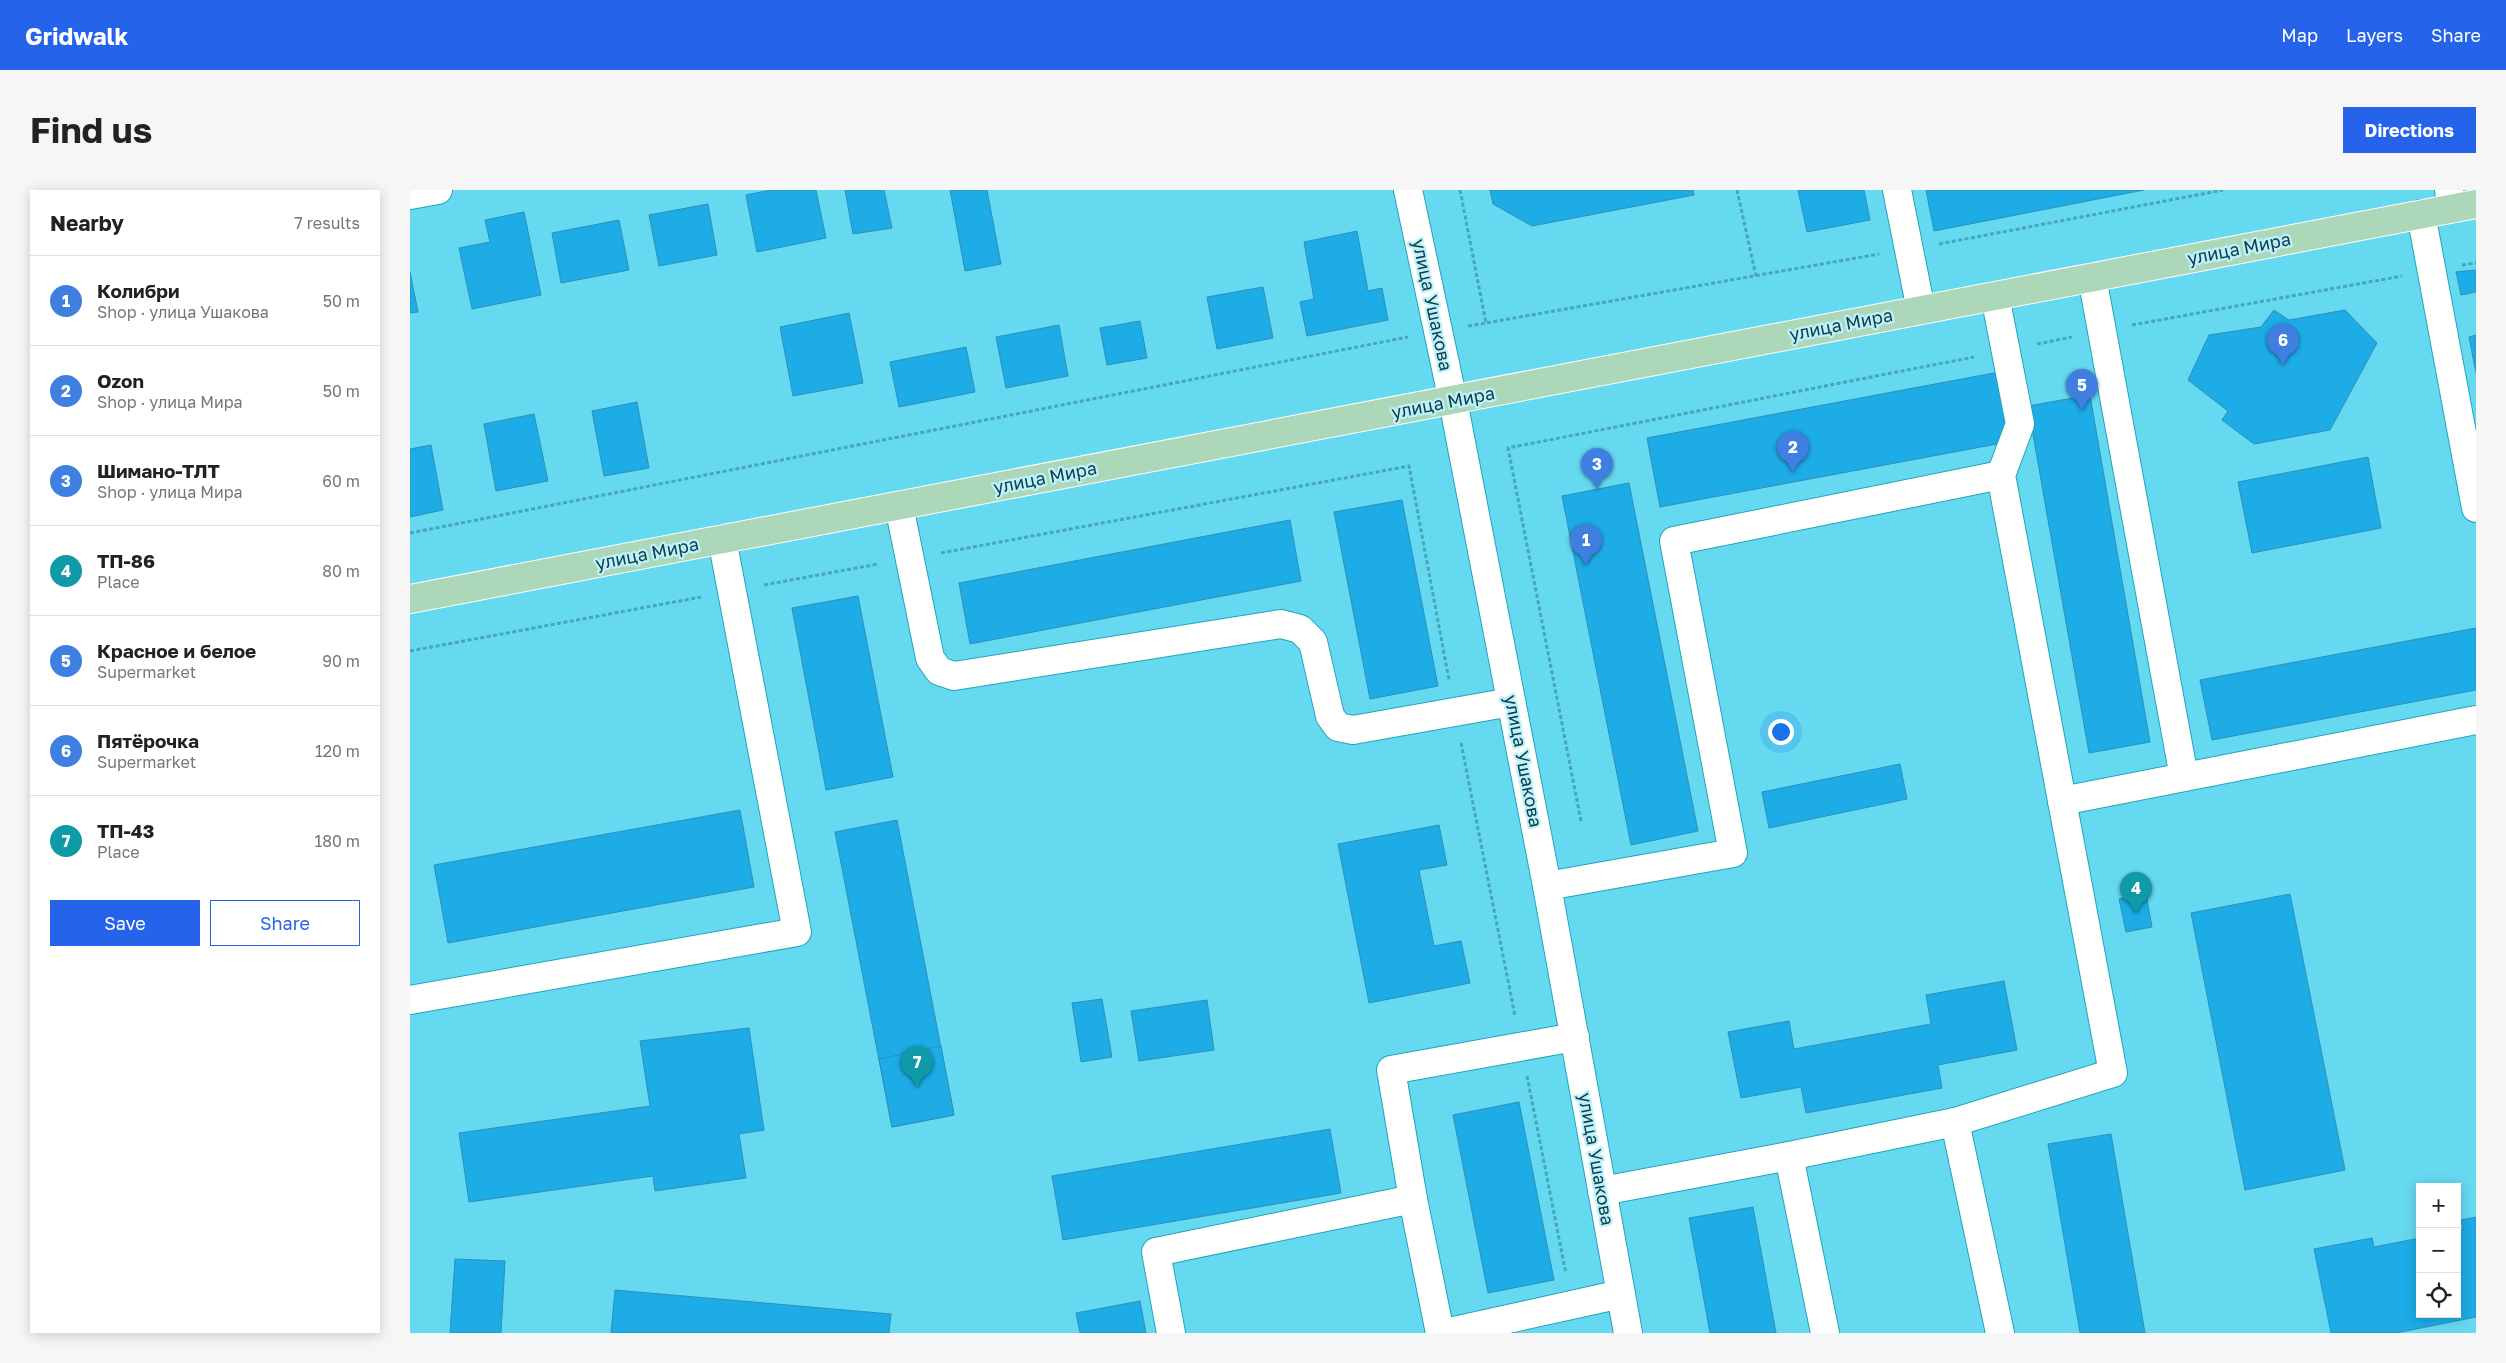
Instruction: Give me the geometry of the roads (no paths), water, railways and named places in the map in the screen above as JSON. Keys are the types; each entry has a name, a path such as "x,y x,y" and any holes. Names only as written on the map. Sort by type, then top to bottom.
{"main road":[{"name":"улица Мира","path":"410,599 1453,401 2421,214 2459,201"}],"street":[{"path":"410,195 438,190"},
{"name":"улица Ушакова","path":"1408,190 1453,401 1547,886 1628,1333"},
{"path":"1897,190 1921,310"},
{"path":"2421,214 2476,508"},
{"path":"2092,277 2184,778"},
{"path":"1602,1191 1790,1156 1955,1122 2113,1073 2001,475 2020,424 1995,296"},
{"path":"1547,886 1733,853 1674,541 2001,475"},
{"path":"899,506 930,658 938,671 954,676 1281,624 1300,628 1313,642 1330,716 1338,727 1353,730 1511,702"},
{"path":"410,1000 797,932 722,540"},
{"path":"2062,801 2476,720"},
{"path":"1440,1333 1390,1070 1575,1037"},
{"path":"1955,1122 2000,1333"},
{"path":"1790,1156 1825,1333"},
{"path":"1171,1333 1156,1252 1413,1199"},
{"path":"1445,1333 1620,1294"}],"place":[{"name":"Пятёрочка","path":"2283,365"},
{"name":"Красное и белое","path":"2082,410"},
{"name":"Ozon","path":"1793,472"},
{"name":"Шимано-ТЛТ","path":"1597,489"},
{"name":"Колибри","path":"1586,565"},
{"name":"ТП-86","path":"2136,913"},
{"name":"ТП-43","path":"917,1087"}]}
